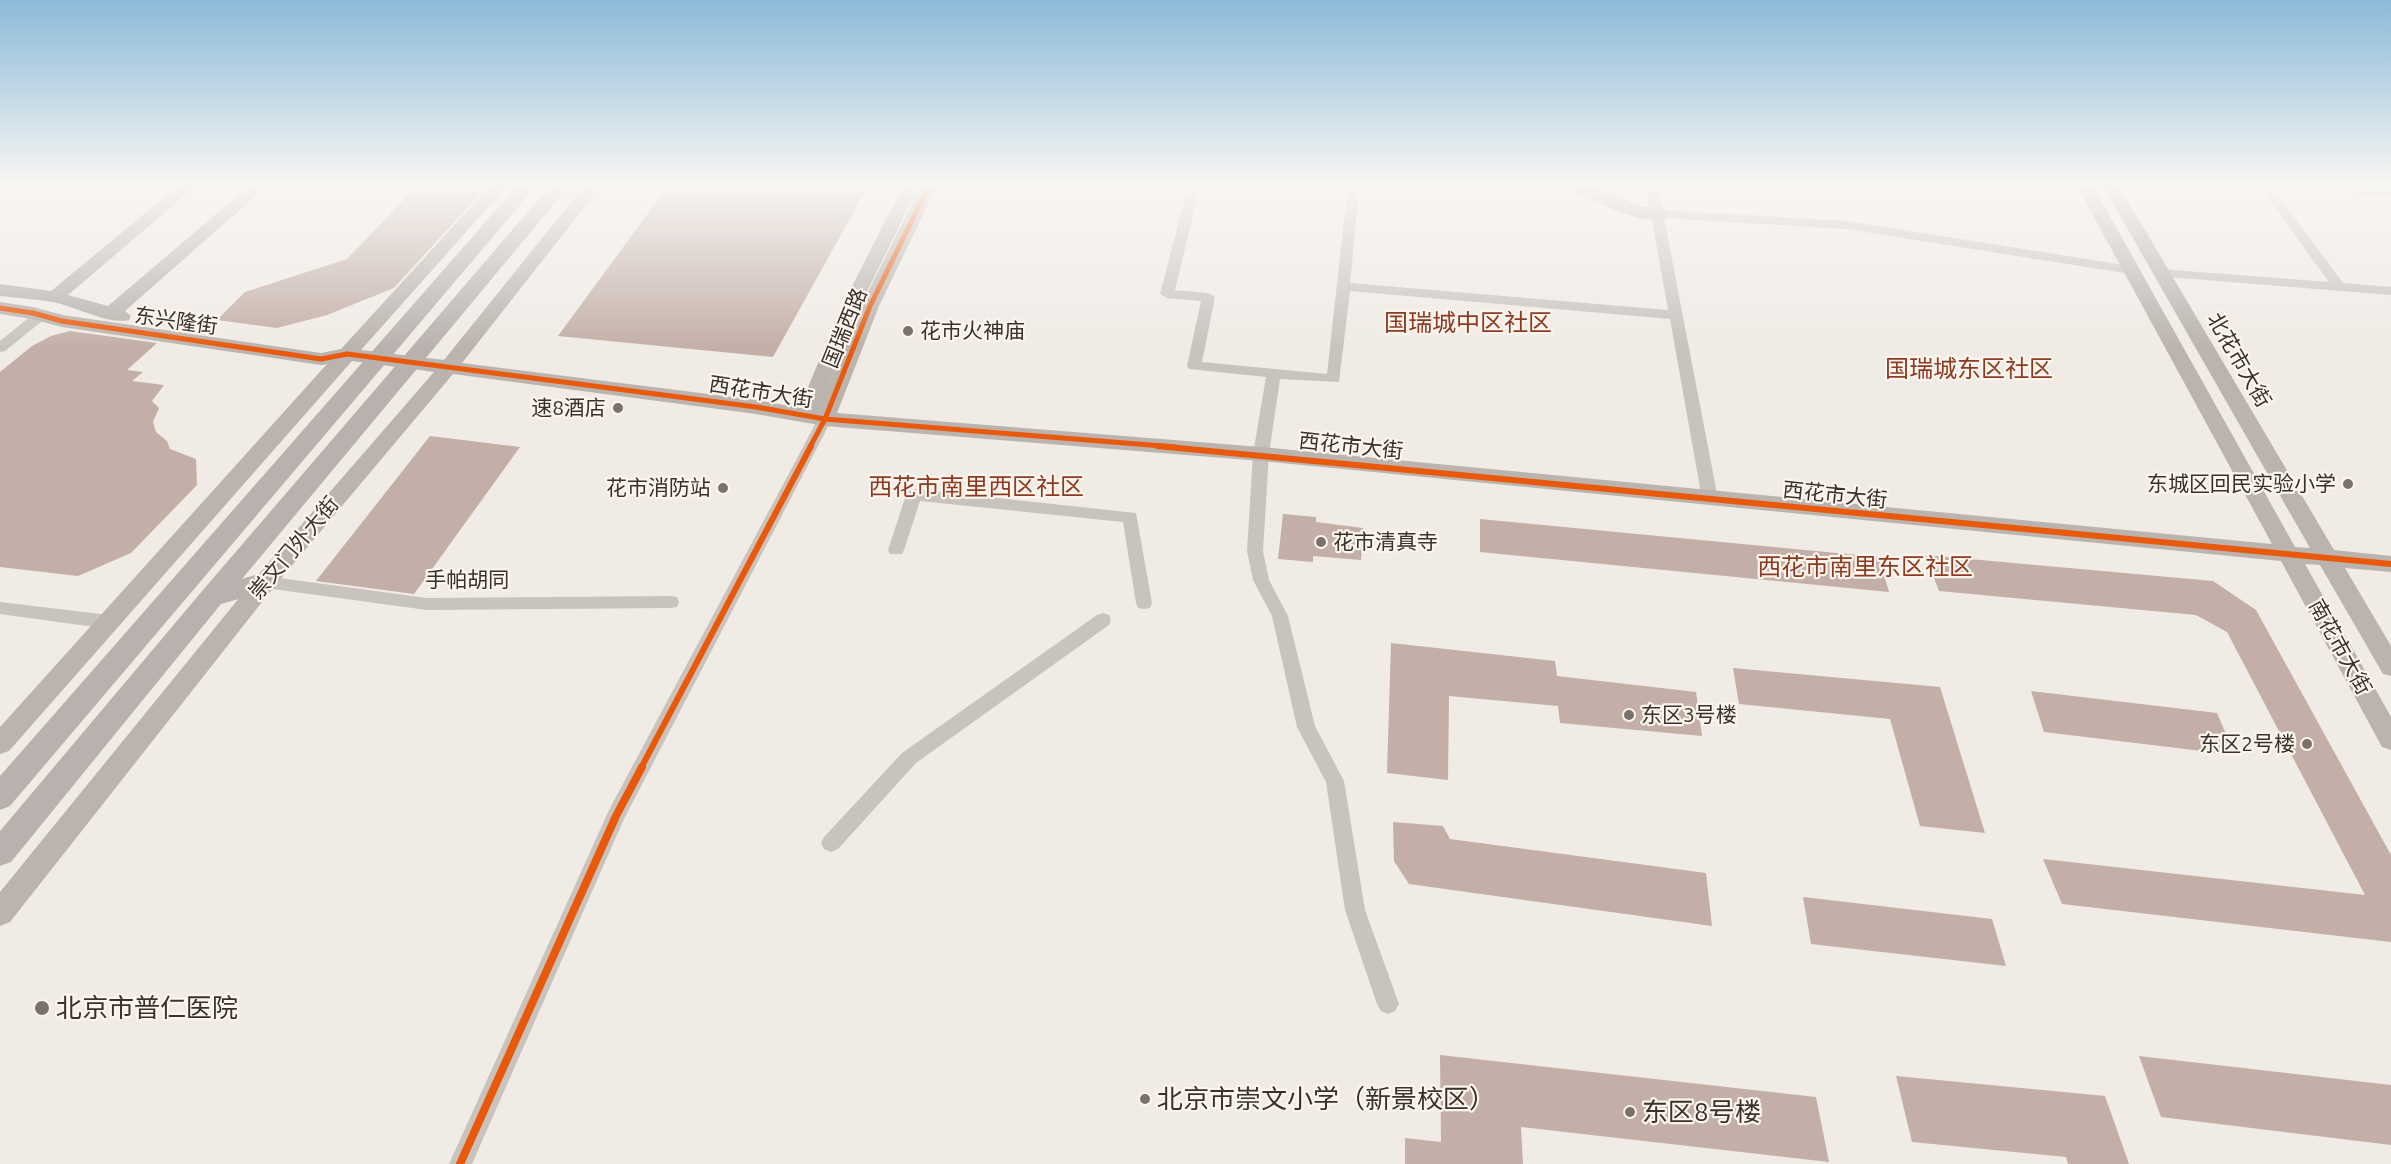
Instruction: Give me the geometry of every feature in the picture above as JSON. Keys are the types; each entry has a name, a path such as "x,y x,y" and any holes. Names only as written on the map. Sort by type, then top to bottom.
{"main road":[{"path":"0,797 188,576 480,240"},
{"name":"崇文门外大街","path":"0,853 212,597 514,240"},
{"path":"212,597 264,582"}],"street":[{"path":"48,297 112,240"},
{"path":"48,297 119,240"},
{"path":"109,315 196,240"},
{"path":"0,744 450,240"},
{"name":"崇文门外大街","path":"0,913 264,582 448,368 550,240"},
{"name":"国瑞西路","path":"825,419 816,392 850,308 884,240"},
{"name":"国瑞西路","path":"825,419 870,306 902,240"},
{"path":"1180,240 1167,294 1208,297 1194,366 1334,379 1348,240"},
{"path":"1664,240 1710,498"},
{"path":"1943,240 2131,270"},
{"path":"2115,240 2289,553"},
{"name":"北花市大街","path":"2142,240 2326,557"},
{"path":"2305,240 2339,287"},
{"path":"2161,273 2391,291"},
{"path":"1343,286 1677,315"},
{"name":"东兴隆街","path":"0,291 48,297 109,315 333,345 347,354"},
{"name":"东兴隆街","path":"0,309 42,315 62,321 321,359 347,354"},
{"path":"0,348 42,315"},
{"name":"西花市大街","path":"347,354 745,406 825,419 1262,454 2391,564"},
{"path":"1274,374 1262,454 1255,551 1261,580 1281,616 1306,727 1335,781 1355,910 1388,1004"},
{"path":"460,1164 616,816 825,419"},
{"path":"896,550 914,495 1131,517 1144,603"},
{"name":"南花市大街","path":"2289,553 2391,740"},
{"name":"南花市大街","path":"2326,557 2391,667"},
{"name":"手帕胡同","path":"264,582 427,604 671,602"},
{"path":"0,608 109,622"},
{"path":"831,843 909,758 1103,621"}],"building":[{"path":"365,240 437,240 394,288 327,315 277,328 217,320 245,292 347,259"},
{"path":"628,240 838,240 773,357 558,336"},
{"path":"70,331 157,343 127,370 143,372 132,381 164,385 152,401 159,408 153,422 156,432 167,441 170,449 196,459 197,485 131,553 78,576 0,567 0,372 32,346 51,336"},
{"path":"430,436 520,447 414,594 316,581"},
{"name":"花市清真寺","path":"1283,514 1316,517 1316,522 1363,528 1361,560 1313,556 1313,562 1278,559"},
{"path":"1480,519 1879,557 1889,592 1480,552"},
{"name":"东区2号楼","path":"1925,555 2213,581 2256,610 2391,855 2391,942 2062,904 2043,859 2365,895 2227,632 2196,615 1939,591"},
{"name":"东区3号楼","path":"1391,643 1555,661 1557,676 1696,692 1702,736 1560,723 1558,706 1449,696 1448,780 1387,773"},
{"path":"1733,668 1940,687 1985,833 1920,826 1890,719 1739,704"},
{"path":"2031,691 2217,713 2235,755 2044,732"},
{"path":"1393,822 1443,826 1450,839 1706,873 1712,926 1409,884 1394,861"},
{"path":"1803,897 1992,919 2006,966 1811,944"},
{"name":"东区8号楼","path":"1440,1055 1816,1097 1829,1162 1521,1127 1523,1164 1405,1164 1405,1138 1441,1142"},
{"path":"2139,1056 2391,1085 2391,1145 2161,1117"},
{"path":"1896,1076 2105,1096 2129,1164 2068,1164 2066,1157 1912,1142"}],"cycle path":[{"path":"460,1164 616,816 825,419 870,306 902,240"},
{"path":"0,308 33,313 62,321 321,359 347,354 756,407 825,419 1261,454 2391,564"}],"place":[{"name":"花市火神庙","path":"908,331"},
{"name":"速8酒店","path":"618,408"},
{"name":"东城区回民实验小学","path":"2348,484"},
{"name":"花市消防站","path":"723,488"},
{"name":"花市清真寺","path":"1321,542"},
{"name":"东区3号楼","path":"1629,715"},
{"name":"东区2号楼","path":"2307,744"},
{"name":"北京市普仁医院","path":"42,1008"},
{"name":"北京市崇文小学（新景校区）","path":"1145,1099"},
{"name":"东区8号楼","path":"1630,1112"}],"district":[{"name":"国瑞城中区社区","path":"1468,323"},
{"name":"国瑞城东区社区","path":"1969,369"},
{"name":"西花市南里西区社区","path":"976,487"},
{"name":"西花市南里东区社区","path":"1865,567"}]}
